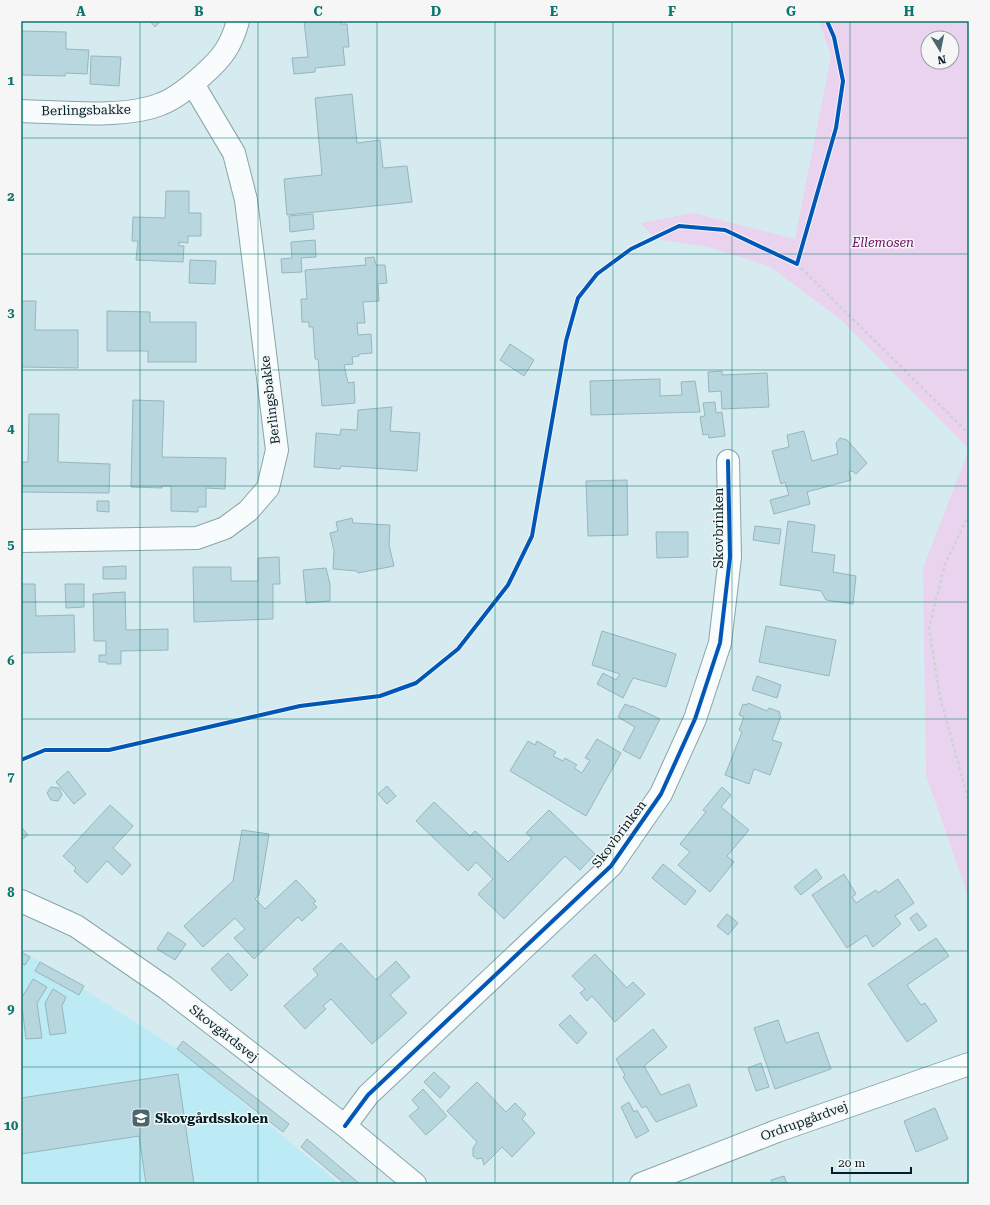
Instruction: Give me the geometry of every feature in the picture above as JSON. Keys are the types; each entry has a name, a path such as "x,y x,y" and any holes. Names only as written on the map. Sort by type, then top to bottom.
{"street":[{"name":"Berlingsbakke","path":"21,111 123,112 161,104 193,84 222,58 235,32 238,21"},
{"name":"Berlingsbakke","path":"21,541 197,538 226,528 248,512 268,488 277,450 246,200 234,153 193,84"},
{"name":"Skovbrinken","path":"345,1126 368,1095 611,866 662,794 696,719 720,643 730,557 728,461"},
{"name":"Skovgårdsvej","path":"21,901 76,926 166,988 345,1126 415,1184"},
{"name":"Ordrupgårdvej","path":"641,1184 776,1131 969,1064"}],"path":[{"path":"962,21 969,24"},
{"path":"797,264 799,257"},
{"path":"790,260 797,264 969,434"},
{"path":"969,514 945,564 929,628 940,697 969,802"}],"shaded area":[{"name":"Skovgårdsskolen","path":"21,951 33,957 182,1052 340,1184 21,1184"}],"green space":[{"name":"Ellemosen","path":"819,21 969,21 969,449 840,319 769,266 709,247 655,239 641,223 693,213 795,239 831,56"},
{"path":"969,449 969,899 926,775 923,568"}],"building":[{"path":"150,21 161,21 155,27"},
{"path":"304,21 341,21 341,24 347,24 349,47 343,47 345,65 315,68 315,72 294,74 292,58 308,57"},
{"path":"21,31 66,32 66,49 89,50 87,74 66,73 65,76 21,75"},
{"path":"91,56 121,57 119,86 90,84"},
{"path":"352,94 357,143 380,140 383,168 407,166 412,202 287,215 284,179 322,175 315,98"},
{"path":"166,191 189,191 189,213 201,213 201,236 188,236 188,243 179,242 179,246 184,246 183,262 136,260 138,241 132,241 133,217 165,218"},
{"path":"313,214 314,229 290,232 289,216"},
{"path":"315,240 316,257 301,258 302,272 282,273 281,259 292,258 291,242"},
{"path":"374,257 376,265 385,265 387,283 378,284 379,301 363,302 365,323 357,323 358,335 371,334 372,353 359,354 359,356 352,357 353,364 344,365 348,383 354,382 355,403 322,406 318,359 315,359 313,327 309,327 309,322 302,322 301,299 307,299 305,270 366,265 365,258"},
{"path":"190,260 216,261 215,284 189,283"},
{"path":"21,301 36,301 35,330 78,330 78,368 21,367"},
{"path":"107,311 150,312 150,322 196,322 196,362 148,362 148,351 107,351"},
{"path":"510,344 534,360 524,376 500,360"},
{"path":"722,371 722,375 767,373 769,407 722,409 721,391 709,392 708,372"},
{"path":"660,379 660,396 682,395 681,382 695,381 700,412 591,415 590,381"},
{"path":"133,400 164,401 162,457 226,458 225,489 206,488 206,507 198,507 198,512 171,511 171,486 162,486 162,488 131,487"},
{"path":"715,402 716,413 722,412 725,436 709,438 708,434 703,435 700,417 705,416 703,403"},
{"path":"392,407 390,431 420,433 417,471 341,466 340,469 314,467 316,433 340,435 341,429 357,430 358,410"},
{"path":"29,414 59,414 58,462 110,464 109,493 21,492 21,462 28,462"},
{"path":"804,431 812,461 838,454 836,443 840,438 847,440 867,463 856,474 852,471 849,472 851,480 807,492 810,504 774,514 770,500 789,495 785,482 781,484 772,451 789,447 787,435"},
{"path":"627,480 628,535 588,536 586,481"},
{"path":"97,501 109,501 109,512 97,511"},
{"path":"352,518 353,523 390,525 389,545 394,566 358,573 357,571 333,569 334,551 330,533 338,531 336,522"},
{"path":"788,521 815,525 812,552 835,555 833,572 856,576 853,604 826,600 821,591 780,585"},
{"path":"755,526 781,529 779,544 753,540"},
{"path":"656,532 688,532 688,557 657,558"},
{"path":"279,557 280,584 273,584 273,619 194,622 193,567 231,567 231,581 258,581 258,558"},
{"path":"126,566 126,579 103,579 103,567"},
{"path":"326,568 330,584 330,601 306,603 303,570"},
{"path":"21,584 35,584 36,616 74,615 75,652 21,653"},
{"path":"65,584 84,584 84,607 66,608"},
{"path":"125,592 126,630 168,629 168,650 121,651 121,664 107,664 107,662 99,662 99,655 106,655 106,641 94,641 93,594"},
{"path":"766,626 836,640 829,676 759,662"},
{"path":"602,631 676,654 666,687 633,678 623,698 597,684 603,673 616,680 620,674 592,665"},
{"path":"757,676 781,685 777,698 752,690"},
{"path":"748,703 767,711 769,708 780,712 779,715 781,716 772,740 782,743 770,775 754,769 749,784 725,775 742,732 739,730 744,717 739,715 743,704 747,705"},
{"path":"625,704 660,719 640,759 623,750 635,727 618,717"},
{"path":"597,739 621,753 586,816 510,771 528,741 535,745 537,741 556,752 553,756 563,761 565,758 577,765 574,768 582,773 590,760 585,758"},
{"path":"68,771 86,794 74,804 56,782"},
{"path":"387,786 396,796 387,804 378,794"},
{"path":"51,787 59,788 62,795 58,801 51,800 47,793"},
{"path":"722,787 731,795 721,807 749,830 727,856 734,862 710,892 678,865 690,852 680,844 706,812 703,810"},
{"path":"434,802 470,836 475,831 508,862 532,838 526,833 549,810 595,854 580,870 565,856 504,919 478,894 493,879 476,862 468,871 416,821"},
{"path":"110,805 133,826 113,848 131,865 122,875 107,861 87,883 74,871 76,868 63,856"},
{"path":"21,827 28,835 21,840"},
{"path":"242,830 269,834 259,895 255,899 265,909 296,880 316,901 313,903 317,907 302,921 298,917 254,959 234,938 245,929 235,918 203,947 184,926 233,881"},
{"path":"663,864 696,891 685,905 652,878"},
{"path":"816,869 822,878 801,895 794,887"},
{"path":"844,874 856,894 852,897 856,903 876,890 878,893 898,879 914,903 895,916 901,924 873,947 866,935 847,948 812,895"},
{"path":"917,913 927,926 919,931 910,918"},
{"path":"727,914 738,923 728,935 717,926"},
{"path":"168,932 186,944 175,960 157,949"},
{"path":"936,938 949,956 907,985 921,1005 925,1003 937,1021 907,1042 868,984"},
{"path":"341,943 376,980 396,961 410,977 390,995 407,1013 372,1044 331,999 323,1006 326,1009 305,1029 284,1006 318,975 313,969"},
{"path":"21,952 30,957 25,965 21,963"},
{"path":"228,953 248,975 231,991 211,969"},
{"path":"595,954 627,988 633,982 645,994 615,1022 592,996 587,1001 580,993 585,989 572,976"},
{"path":"40,962 84,986 79,995 35,971"},
{"path":"33,979 47,987 37,1003 42,1038 26,1039 21,999"},
{"path":"53,989 66,997 62,1006 66,1033 50,1035 45,1003"},
{"path":"570,1015 587,1033 577,1044 559,1025"},
{"path":"778,1020 786,1043 818,1032 831,1069 775,1089 754,1028"},
{"path":"653,1029 667,1047 644,1066 661,1095 689,1084 697,1106 656,1122 646,1106 642,1108 623,1077 625,1075 616,1059"},
{"path":"183,1041 289,1124 283,1132 177,1049"},
{"path":"761,1063 769,1087 756,1091 748,1068"},
{"path":"434,1072 450,1087 440,1098 424,1082"},
{"path":"178,1074 194,1184 146,1184 139,1136 21,1154 21,1098"},
{"path":"477,1082 506,1112 515,1103 526,1114 522,1119 535,1133 512,1157 502,1147 484,1165 482,1158 477,1159 473,1156 473,1148 477,1142 447,1111"},
{"path":"423,1089 447,1116 426,1135 409,1116 419,1108 412,1100"},
{"path":"629,1102 634,1112 637,1110 649,1131 636,1138 621,1107"},
{"path":"935,1108 948,1139 916,1152 904,1121"},
{"path":"307,1139 360,1184 345,1184 301,1147"},
{"path":"784,1176 787,1184 772,1184 771,1180"}],"cycle path":[{"path":"21,760 45,750 109,750 300,706 380,696 416,683 458,649 508,585 532,536 566,341 578,298 597,274 631,249 679,226 725,230 797,264 836,128 843,81 834,37 827,21"},
{"path":"345,1126 368,1095 611,866 661,794 695,719 720,643 730,557 728,461"}],"place":[{"name":"Skovgårdsskolen","path":"141,1118"}]}
